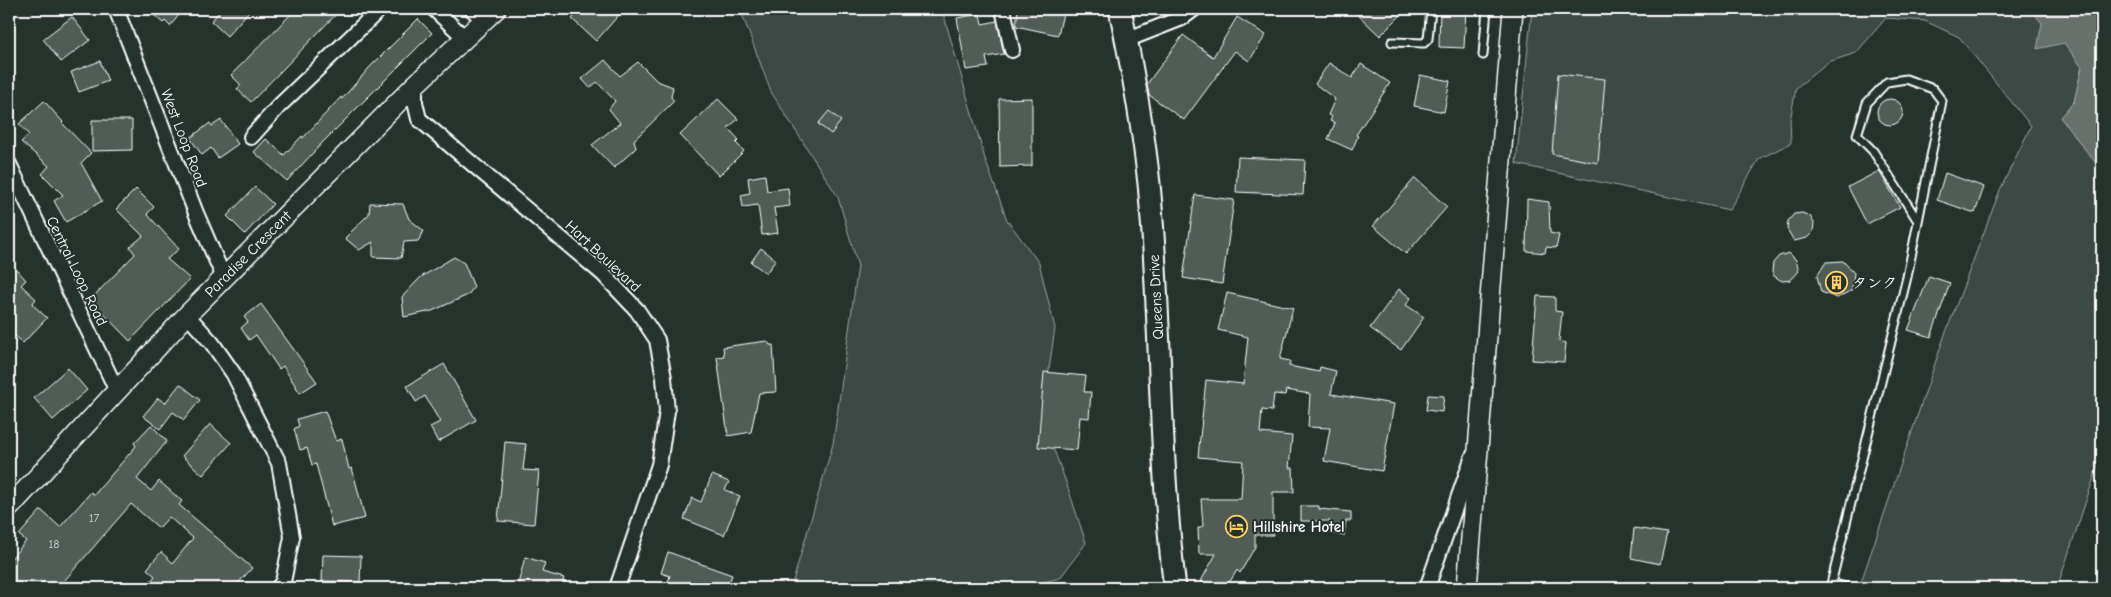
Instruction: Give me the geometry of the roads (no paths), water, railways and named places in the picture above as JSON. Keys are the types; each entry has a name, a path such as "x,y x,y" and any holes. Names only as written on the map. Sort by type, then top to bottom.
{"main road":[{"name":"Queens Drive","path":"1120,9 1140,112 1149,185 1157,292 1160,401 1169,542 1175,588"}],"street":[{"name":"West Loop Road","path":"116,9 196,213 224,278"},
{"path":"251,137 279,106 380,9"},
{"path":"434,9 465,38"},
{"path":"1003,9 1012,50"},
{"path":"1126,40 1182,18 1194,9"},
{"path":"1467,588 1514,9"},
{"name":"Paradise Crescent","path":"11,500 117,391 187,315 414,85 465,38 484,12"},
{"name":"Hart Boulevard","path":"414,85 414,102 419,119 603,274 637,310 657,340 664,378 667,411 659,465 618,588"},
{"name":"Central Loop Road","path":"9,164 117,391"},
{"path":"187,315 212,343 233,373 278,463 292,537 283,582 278,588"},
{"path":"1427,588 1480,434"}],"lane":[{"path":"1392,42 1424,43 1428,39 1431,9"},
{"path":"1483,55 1487,9"},
{"path":"1849,588 1830,586 1907,276 1942,101 1933,89 1906,79 1887,82 1867,103 1857,135 1873,151 1918,220"}],"place":[{"name":"タンク","path":"1836,283"},
{"name":"Hillshire Hotel","path":"1237,527"}]}
